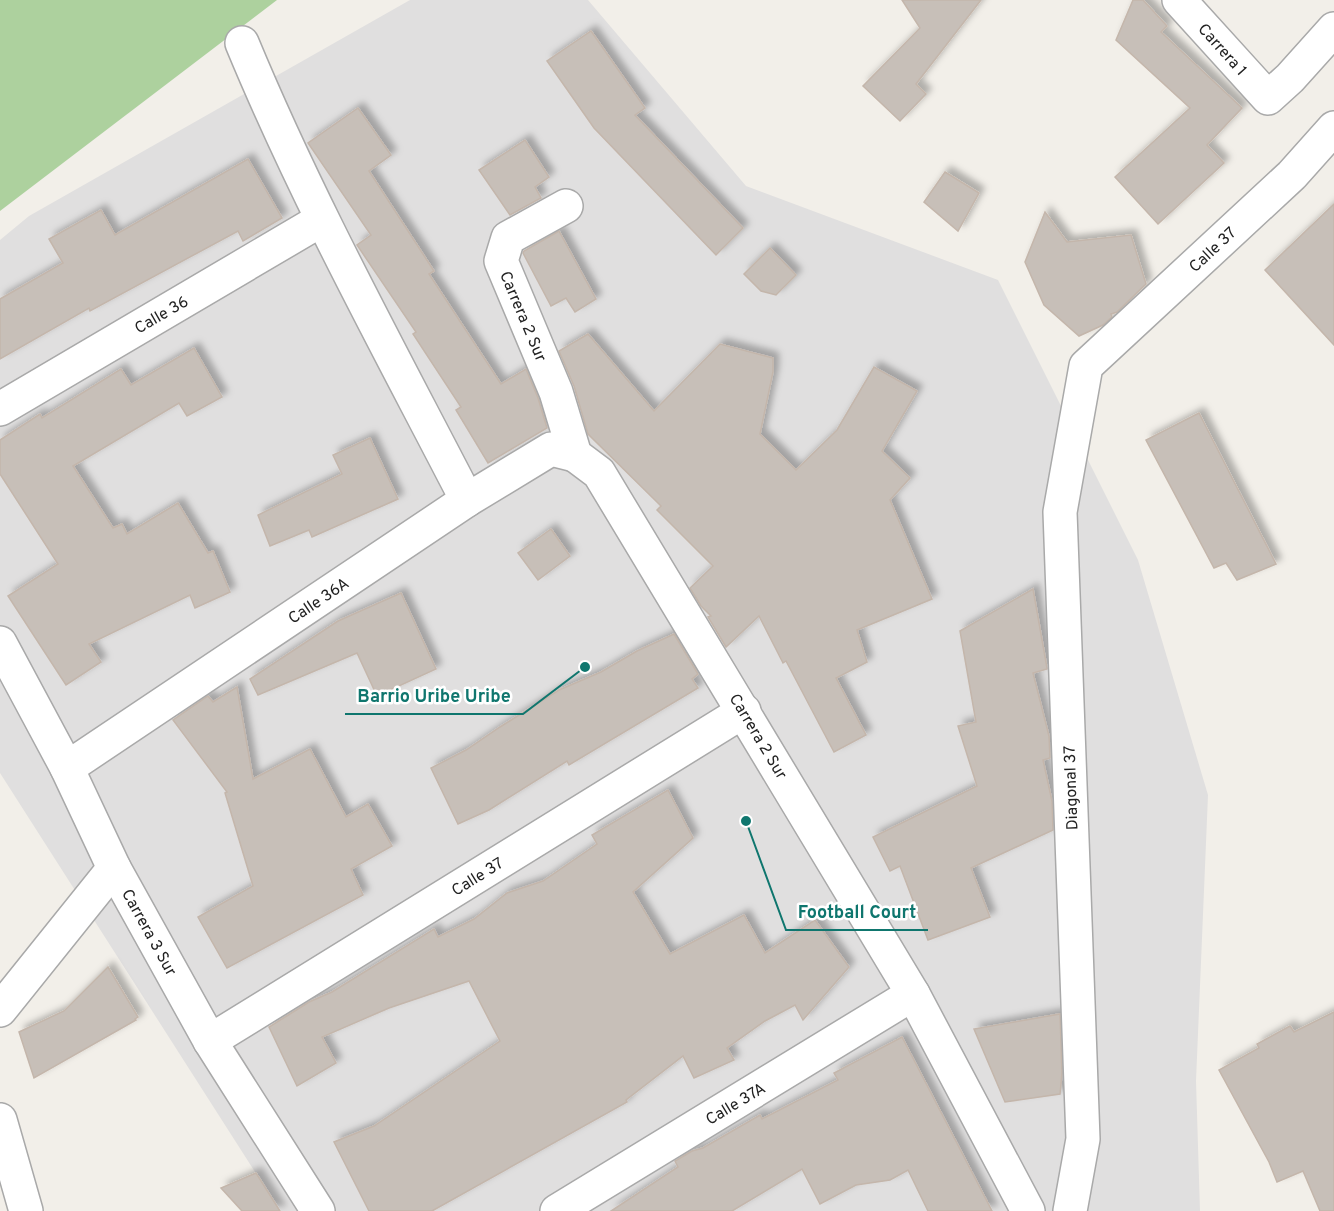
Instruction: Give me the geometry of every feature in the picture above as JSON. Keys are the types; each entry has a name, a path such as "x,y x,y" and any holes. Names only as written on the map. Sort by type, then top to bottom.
{"street":[{"name":"Carrera 1","path":"1179,0 1268,98 1290,78 1334,29"},
{"path":"242,43 321,220 467,500"},
{"name":"Calle 37","path":"1086,366 1292,176 1334,128"},
{"name":"Carrera 2 Sur","path":"566,206 508,238 501,261 556,392 575,454 599,472 744,711 913,994 1028,1211"},
{"name":"Calle 36","path":"0,409 321,220"},
{"name":"Diagonal 37","path":"1070,1211 1083,1139 1060,512 1086,366"},
{"name":"Calle 36A","path":"67,768 467,500 551,449 575,454"},
{"name":"Carrera 3 Sur","path":"0,643 67,768 114,868 210,1041 318,1211"},
{"name":"Calle 37","path":"210,1041 744,711"},
{"path":"0,1010 114,868"},
{"name":"Calle 37A","path":"557,1211 913,994"},
{"path":"0,1120 26,1211"}],"shaded area":[{"path":"410,0 588,0 746,186 998,280 1138,560 1208,795 1196,1081 1200,1211 280,1211 0,773 0,240 29,216"}],"green space":[{"path":"0,0 277,0 0,211"}],"building":[{"path":"902,0 981,0 916,84 926,94 900,121 863,86 920,28"},
{"path":"1133,0 1143,0 1167,26 1161,32 1242,108 1207,145 1224,163 1158,224 1115,177 1190,108 1116,40"},
{"path":"591,31 645,108 635,115 743,228 716,255 594,128 547,61"},
{"path":"358,108 391,155 369,171 434,271 429,274 501,384 526,369 538,398 547,428 488,463 456,410 461,407 413,334 416,332 357,245 371,235 308,143"},
{"path":"525,140 549,177 535,187 541,198 510,215 479,170"},
{"path":"248,159 282,218 243,241 238,231 90,311 89,308 0,359 0,299 63,263 49,239 101,210 115,235"},
{"path":"945,172 979,193 958,231 924,202"},
{"path":"1334,204 1334,345 1265,270"},
{"path":"1045,212 1067,242 1131,235 1146,284 1117,312 1111,314 1112,317 1103,325 1079,336 1044,305 1025,262"},
{"path":"559,231 596,299 575,312 566,298 551,306 523,253"},
{"path":"770,248 796,275 776,295 761,291 744,274"},
{"path":"588,334 654,411 720,344 773,358 773,372 760,434 796,470 837,430 874,367 917,391 882,451 910,478 890,500 932,599 857,630 867,662 836,678 866,735 834,752 786,661 783,663 759,616 726,647 708,617 711,616 701,606 690,588 713,566 657,510 661,506 588,434 574,386 559,351"},
{"path":"194,348 222,397 187,416 179,403 73,466 113,528 122,524 127,534 178,503 208,553 213,551 230,592 195,608 190,595 89,644 101,662 66,685 8,596 58,564 0,474 0,440 40,414 42,418 121,369 131,385"},
{"path":"1199,413 1276,564 1237,580 1226,563 1214,568 1146,440"},
{"path":"370,438 398,499 312,537 309,530 270,546 258,515 342,474 333,455"},
{"path":"551,529 570,556 538,580 518,553"},
{"path":"1033,589 1047,668 1033,673 1049,736 1050,758 1043,760 1052,801 1053,830 971,868 990,917 928,940 900,866 890,871 873,837 977,786 958,726 976,722 960,631"},
{"path":"401,593 436,669 377,696 357,653 258,695 250,679 338,621"},
{"path":"674,634 698,674 692,679 698,688 569,765 567,761 489,810 458,824 431,768 466,750 559,690 601,672 637,651"},
{"path":"237,687 253,779 310,749 346,817 368,804 392,846 351,869 363,895 227,968 198,917 253,886 225,793 227,792 173,720 208,696 213,702"},
{"path":"668,790 693,838 633,892 670,954 744,915 765,953 815,920 849,967 803,1020 795,1005 765,1021 727,1048 734,1060 694,1078 683,1056 626,1100 627,1102 432,1211 369,1211 334,1142 374,1126 500,1041 469,981 389,1008 322,1037 336,1063 297,1086 269,1027 309,1002 332,992 434,929 438,937 474,919 507,893 543,881 597,844 592,835"},
{"path":"108,967 138,1017 136,1020 34,1078 19,1032 64,1011"},
{"path":"1334,1012 1334,1211 1320,1211 1303,1171 1277,1182 1269,1162 1219,1070 1259,1048 1257,1044 1290,1026 1294,1032"},
{"path":"1060,1014 1062,1073 1060,1094 1005,1102 974,1029"},
{"path":"902,1037 992,1211 928,1211 908,1170 890,1180 856,1185 820,1204 802,1169 732,1211 611,1211 678,1167 675,1161 692,1151 703,1148 760,1115 762,1119 838,1080 834,1073"},
{"path":"256,1173 280,1211 242,1211 221,1188"}],"place":[{"name":"Barrio Uribe Uribe","path":"585,667"},
{"name":"Football Court","path":"746,821"}]}
